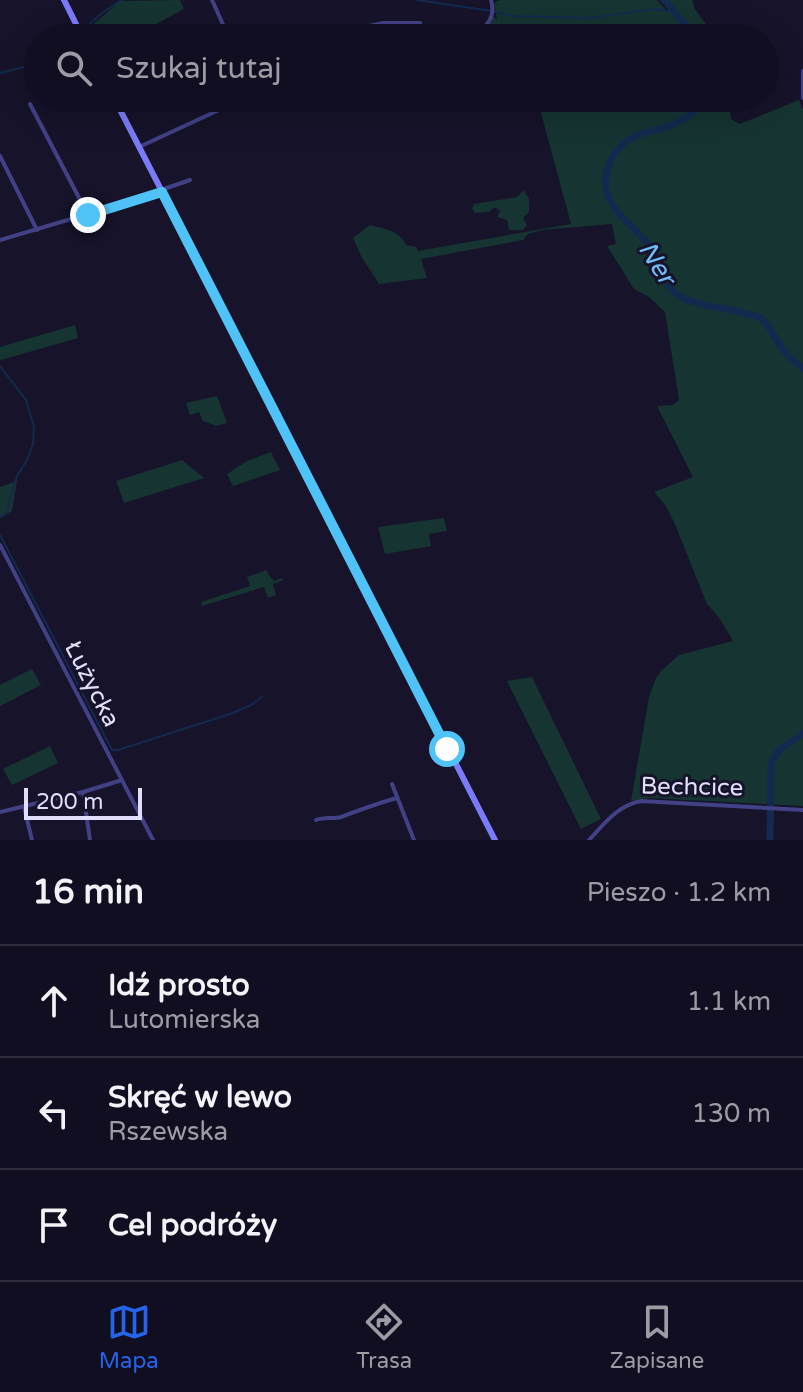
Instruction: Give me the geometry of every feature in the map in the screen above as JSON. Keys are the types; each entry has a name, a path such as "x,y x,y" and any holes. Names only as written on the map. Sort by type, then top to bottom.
{"main road":[{"path":"64,0 76,24"},
{"path":"121,112 495,840"}],"street":[{"path":"212,0 223,24"},
{"path":"488,24 494,11 491,0"},
{"path":"384,24 420,24"},
{"path":"803,71 803,98"},
{"path":"34,112 88,215"},
{"path":"139,147 215,112"},
{"path":"0,156 2,167 37,230"},
{"path":"0,240 88,215 190,180"},
{"name":"Łużycka","path":"0,545 153,840"},
{"path":"0,812 122,780"},
{"path":"392,784 414,840"},
{"path":"83,792 90,840"},
{"path":"316,820 339,818 397,798"},
{"name":"Bechcice","path":"589,840 620,809 641,801 803,810"},
{"path":"24,807 32,840"}],"green space":[{"path":"180,0 184,9 156,24 94,24 120,1"},
{"path":"500,0 657,0 667,11 679,14 667,0 692,0 706,24 487,24 493,16 497,20 494,3"},
{"path":"799,100 803,110 803,806 648,798 631,801 649,697 656,678 679,655 733,641 707,604 675,524 654,492 693,477 657,406 673,405 679,400 665,312 649,297 634,289 607,246 616,244 612,224 542,230 528,234 523,240 421,259 427,278 379,284 353,238 370,225 396,234 406,245 416,247 418,251 571,224 541,112 730,112 731,119 740,124 770,112 779,112 779,108"},
{"path":"524,190 529,199 529,212 523,218 527,225 523,230 509,230 507,220 497,217 500,211 496,208 475,213 472,209 474,204 517,197"},
{"path":"75,325 78,338 0,359 0,347"},
{"path":"217,396 227,423 216,426 203,421 199,412 190,415 186,403"},
{"path":"271,452 280,470 233,486 227,474 247,461"},
{"path":"182,460 204,478 124,503 116,481"},
{"path":"17,481 12,511 0,518 0,487"},
{"path":"444,518 447,531 429,534 431,546 385,554 378,527"},
{"path":"267,570 274,581 284,580 273,584 276,595 268,598 264,587 202,606 201,602 250,586 247,577"},
{"path":"32,669 41,685 0,706 0,685"},
{"path":"532,677 601,819 581,829 507,681"},
{"path":"50,746 58,763 12,785 3,769"}],"waterway":[{"path":"90,24 121,0"},
{"path":"417,0 513,16 588,18 656,9 674,11"},
{"name":"Ner","path":"664,0 685,24"},
{"path":"0,73 24,67"},
{"name":"Ner","path":"693,112 670,126 638,135 622,145 608,167 608,196 621,216 647,243 673,291 696,303 761,318 783,350 803,368"},
{"path":"0,366 26,400 34,427 33,444 27,460 17,476 6,514 0,517"},
{"path":"0,535 112,750 233,713 262,697"},
{"name":"Ner","path":"770,840 771,763 779,750 803,734"}],"route":[{"path":"88,215 162,192 447,749"}]}
